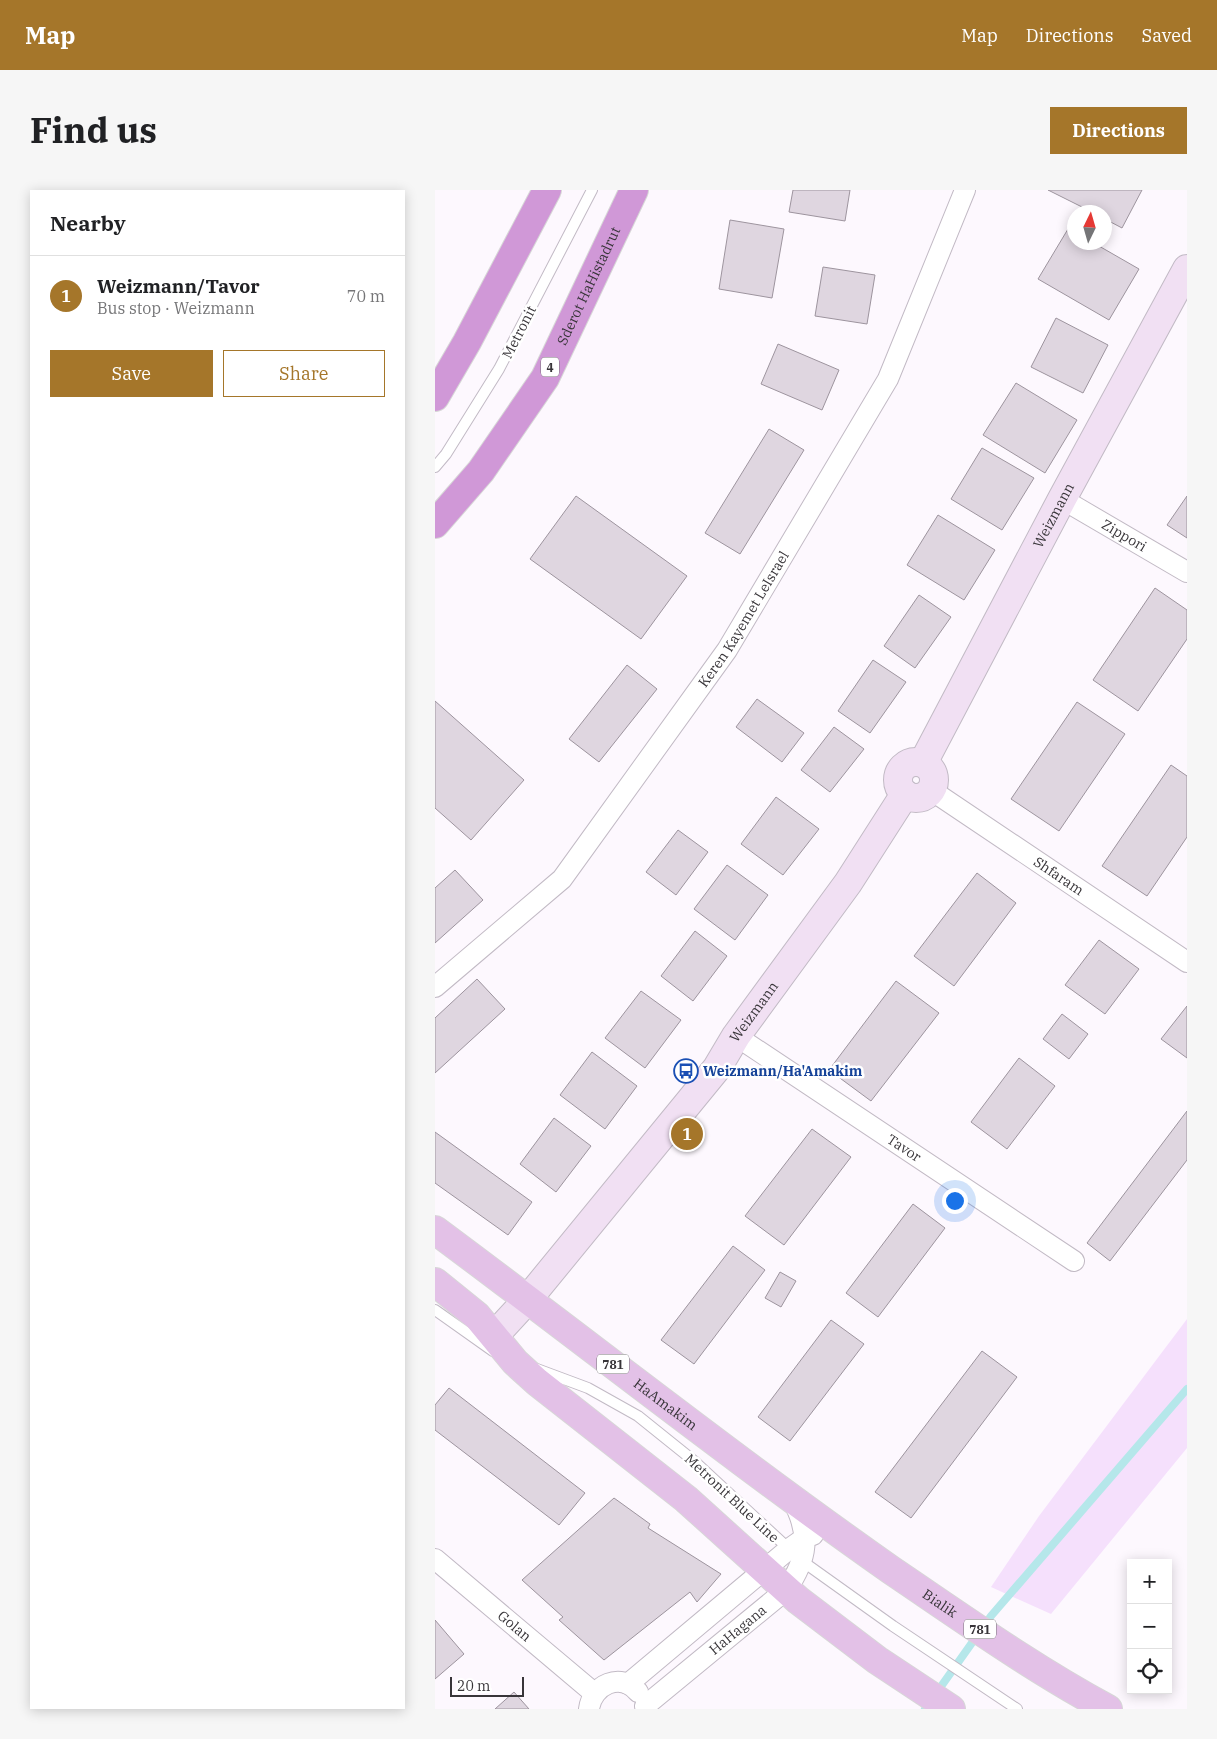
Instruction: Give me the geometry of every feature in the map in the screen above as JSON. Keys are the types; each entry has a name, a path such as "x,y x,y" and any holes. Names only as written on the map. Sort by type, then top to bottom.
{"highway":[{"path":"435,397 467,342 547,190"},
{"name":"Sderot HaHistadrut","path":"435,524 481,471 545,378 634,190"}],"main road":[{"name":"HaAmakim","path":"435,1230 849,1540"},
{"path":"435,1282 465,1305 515,1362 537,1382 686,1499 786,1590 851,1642 951,1709"},
{"name":"Bialik","path":"849,1540 1051,1676 1108,1709"}],"street":[{"name":"Keren Kayemet LeIsrael","path":"435,987 562,879 727,650 888,379 965,190"},
{"name":"Weizmann","path":"494,1336 528,1299 717,1068 736,1036 848,883 918,792 898,785 897,780 901,769 911,762 923,763 1062,499 1187,269"},
{"name":"Zippori","path":"1062,499 1187,572"},
{"name":"Shfaram","path":"918,792 1187,962"},
{"name":"Tavor","path":"736,1036 1074,1261"},
{"name":"HaHagana","path":"645,1707 786,1590 795,1576 795,1555 805,1537 801,1516 791,1498"},
{"path":"805,1537 823,1534 849,1540"},
{"name":"HaHagana","path":"628,1684 764,1570 795,1555"},
{"name":"Golan","path":"435,1558 592,1701"},
{"path":"592,1701 601,1686 619,1681 636,1689 642,1696 645,1707"}],"lane":[{"name":"Metronit","path":"435,467 446,454 499,369 592,190"},
{"name":"Metronit Blue Line","path":"435,1310 481,1344 515,1362 588,1388 638,1416 695,1462 795,1555 893,1626 1017,1709"}],"shaded area":[{"path":"1187,1319 1187,1448 1051,1614 991,1587 1039,1516"}],"building":[{"path":"793,190 850,190 845,221 789,212"},
{"path":"1048,190 1142,190 1122,228 1112,223 1112,205 1078,205"},
{"path":"730,220 784,229 772,298 719,289"},
{"path":"1067,231 1067,250 1106,250 1139,269 1109,320 1038,279"},
{"path":"823,267 875,275 867,324 815,316"},
{"path":"1056,318 1108,345 1083,393 1031,367"},
{"path":"778,344 839,370 822,410 761,384"},
{"path":"1016,383 1077,420 1045,473 983,435"},
{"path":"769,429 804,450 740,554 705,533"},
{"path":"982,448 1034,478 1002,530 951,499"},
{"path":"576,496 687,576 641,639 530,559"},
{"path":"1187,496 1187,538 1167,525"},
{"path":"938,515 995,550 964,600 907,565"},
{"path":"1155,588 1187,610 1187,639 1138,711 1093,680"},
{"path":"919,595 951,617 915,668 884,646"},
{"path":"873,660 906,682 870,733 838,711"},
{"path":"627,665 657,689 599,762 569,739"},
{"path":"757,699 804,733 782,762 736,727"},
{"path":"435,701 524,780 471,840 435,808"},
{"path":"1077,702 1125,734 1059,831 1011,799"},
{"path":"834,727 864,749 830,792 801,770"},
{"path":"1171,765 1187,776 1187,837 1147,896 1102,866"},
{"path":"776,797 819,829 783,875 741,844"},
{"path":"678,830 708,852 676,895 646,872"},
{"path":"727,865 768,895 735,940 694,909"},
{"path":"455,870 483,900 435,943 435,888"},
{"path":"977,873 1016,903 954,986 914,956"},
{"path":"695,931 727,956 693,1001 661,976"},
{"path":"1099,940 1139,969 1105,1014 1065,985"},
{"path":"477,979 505,1009 435,1073 435,1018"},
{"path":"896,981 939,1013 871,1101 829,1070"},
{"path":"641,991 681,1020 645,1068 605,1038"},
{"path":"1187,1006 1187,1058 1161,1039"},
{"path":"1062,1014 1088,1034 1069,1059 1043,1039"},
{"path":"592,1052 637,1086 605,1129 560,1095"},
{"path":"1019,1058 1055,1086 1007,1149 971,1122"},
{"path":"1187,1111 1187,1160 1110,1261 1087,1243"},
{"path":"554,1118 591,1146 556,1192 520,1164"},
{"path":"812,1129 851,1157 784,1245 745,1216"},
{"path":"435,1132 532,1202 508,1235 435,1183"},
{"path":"913,1204 945,1228 878,1317 846,1293"},
{"path":"733,1246 765,1270 694,1364 661,1340"},
{"path":"780,1272 796,1281 781,1307 765,1298"},
{"path":"831,1320 864,1344 790,1441 758,1417"},
{"path":"982,1351 1017,1377 911,1518 875,1492"},
{"path":"449,1388 585,1493 559,1525 435,1430 435,1405"},
{"path":"614,1498 650,1524 648,1528 721,1574 697,1602 690,1592 604,1660 559,1620 563,1617 522,1580"},
{"path":"435,1620 464,1654 435,1679"},
{"path":"514,1692 529,1709 495,1709"}],"waterway":[{"path":"925,1709 991,1616 1187,1389"}],"place":[{"name":"Weizmann/Ha'Amakim","path":"686,1071"},
{"name":"Weizmann/Tavor","path":"687,1134"}]}
